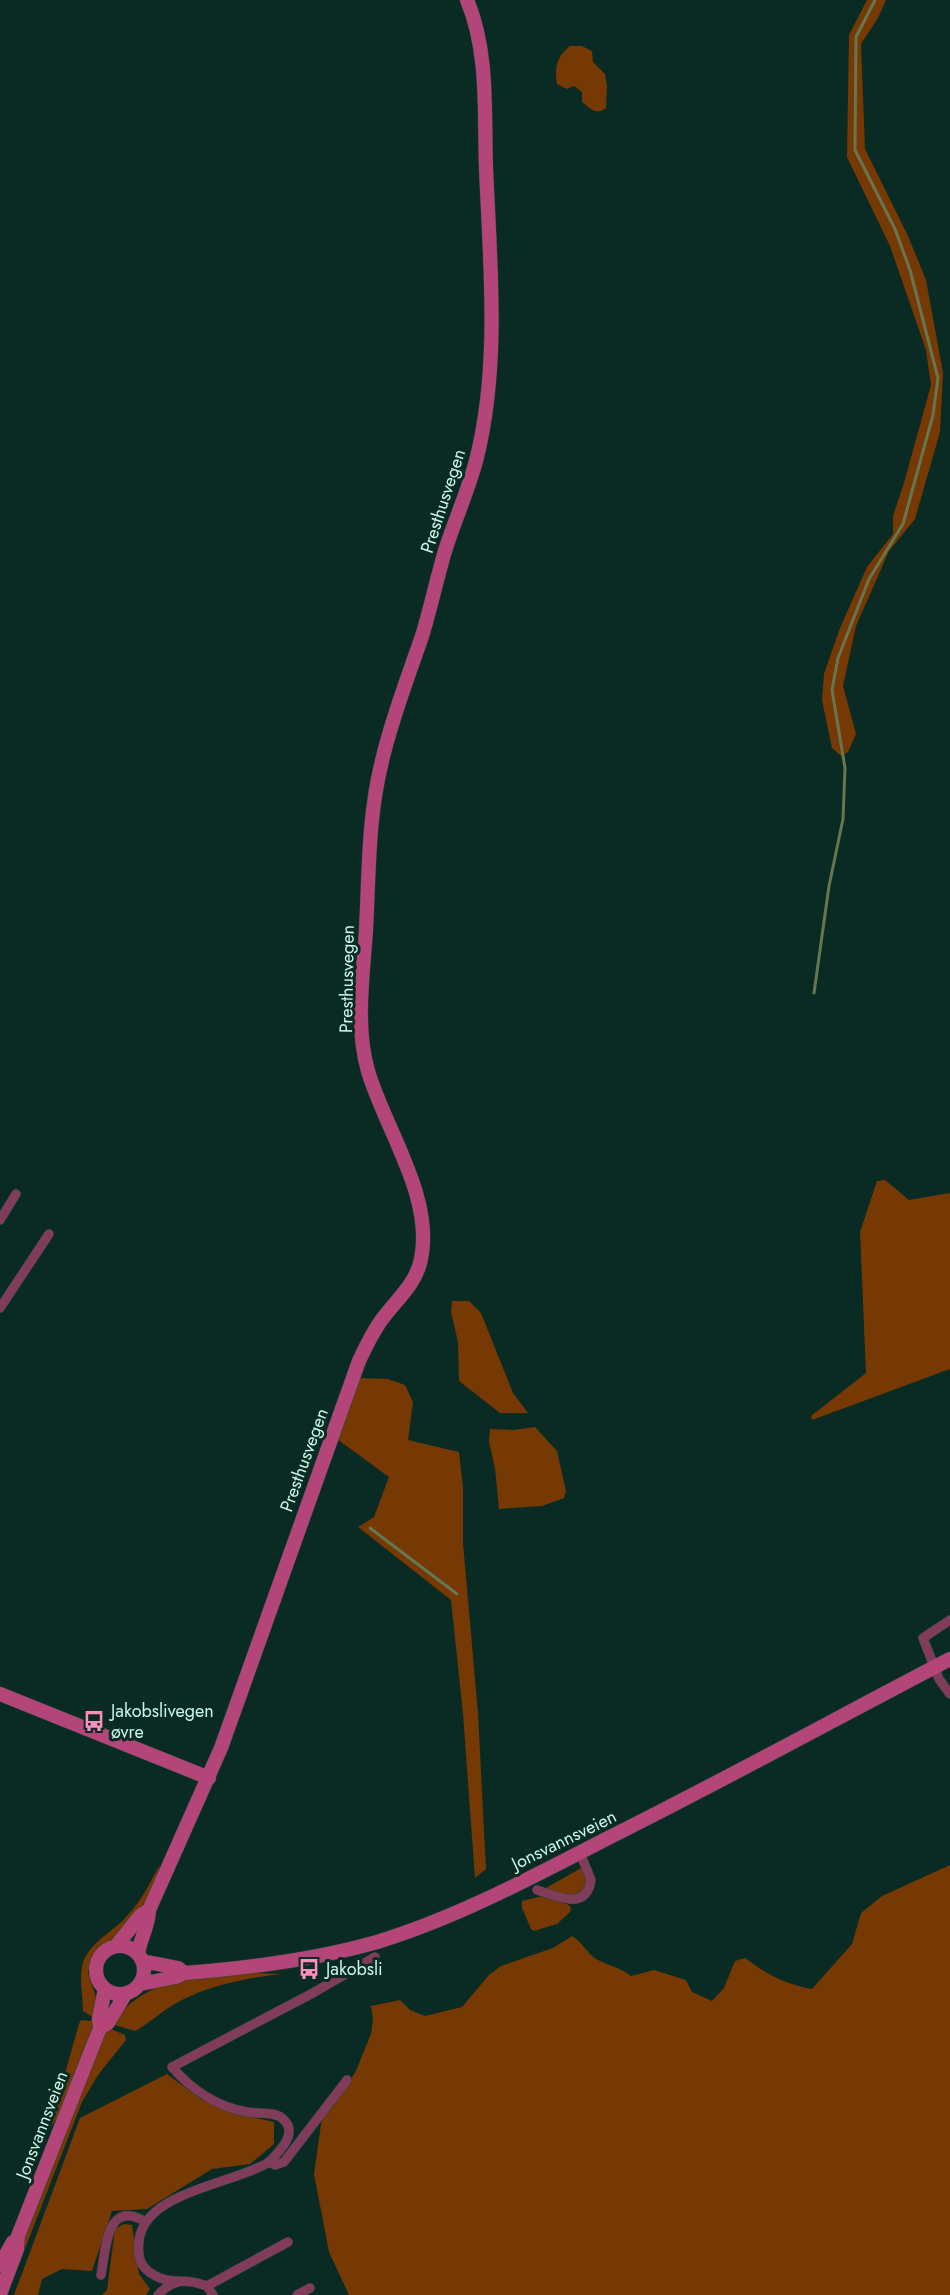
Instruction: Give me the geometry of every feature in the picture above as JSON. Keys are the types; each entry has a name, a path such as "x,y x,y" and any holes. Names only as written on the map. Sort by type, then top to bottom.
{"street":[{"name":"Presthusvegen","path":"140,1958 139,1943 149,1910 209,1778 359,1361 384,1316 416,1278 423,1246 417,1199 368,1071 364,1049 362,1000 372,821 378,776 425,626 445,549 477,457 487,402 491,312 482,68 477,26 467,0"},
{"path":"0,1220 3,1208 16,1194"},
{"path":"0,1308 49,1234"},
{"path":"950,1620 923,1638 934,1667 950,1694"},
{"name":"Jonsvannsveien","path":"140,1984 176,1977 184,1973 260,1966 304,1959 376,1942 453,1915 580,1853 950,1659"},
{"path":"0,1694 209,1778"},
{"path":"537,1890 565,1899 583,1897 591,1880 580,1853"},
{"name":"Presthusvegen","path":"116,1946 141,1915 149,1910"},
{"path":"116,1946 132,1949 140,1958 143,1977 134,1990 119,1995 105,1989 97,1978 96,1964 104,1952 116,1946"},
{"path":"213,2295 207,2286 159,2277 147,2270 141,2262 138,2251 139,2236 146,2222 160,2209 178,2198 256,2170 269,2162 289,2136 290,2130 285,2121 277,2115 248,2112 221,2104 195,2090 172,2067 311,1994 375,1957"},
{"name":"Jonsvannsveien","path":"140,1958 178,1968 184,1973"},
{"name":"Jonsvannsveien","path":"0,2294 17,2249 18,2236 100,2028 99,2018 105,1989"},
{"name":"Jonsvannsveien","path":"100,2028 108,2022 126,1993"},
{"path":"269,2162 279,2165 288,2159 347,2080"},
{"path":"101,2275 109,2232 114,2221 118,2217 129,2215 146,2222"},
{"name":"Jonsvannsveien","path":"0,2265 9,2246 18,2236"},
{"path":"207,2286 288,2242"},
{"path":"158,2295 178,2281"},
{"path":"297,2295 310,2288"}],"shaded area":[{"path":"867,0 886,0 878,18 861,44 865,149 908,236 926,280 943,373 940,432 915,519 889,551 856,626 843,686 856,734 848,752 841,756 832,748 822,700 824,674 840,628 867,567 893,534 893,516 931,385 926,350 890,246 847,157 849,35"},
{"path":"570,46 582,46 592,51 593,62 605,74 606,108 599,111 593,110 582,102 582,92 574,86 567,89 557,84 558,63 562,54"},
{"path":"885,1180 909,1200 950,1193 950,1369 812,1420 811,1416 866,1373 860,1232 877,1181"},
{"path":"452,1301 469,1301 481,1313 513,1393 528,1413 500,1413 459,1381 458,1342 451,1312"},
{"path":"359,1378 388,1379 405,1385 413,1402 408,1440 459,1452 463,1488 463,1543 478,1713 486,1869 475,1878 463,1714 451,1600 358,1527 374,1517 389,1477 337,1439"},
{"path":"535,1427 557,1451 566,1491 564,1498 542,1506 499,1509 495,1468 489,1442 490,1429 513,1430"},
{"path":"160,1864 153,1887 139,1912 120,1933 99,1948 91,1959 88,1973 97,2000 96,2017 60,2114 49,2129 79,2024 81,2020 91,2021 93,2017 83,2011 81,1978 84,1960 92,1947 132,1910"},
{"path":"950,1865 950,2295 349,2295 329,2252 314,2174 322,2117 355,2073 371,2034 373,2019 371,2006 400,2000 410,2010 425,2016 462,2007 489,1975 501,1966 553,1948 572,1936 596,1959 631,1976 654,1970 686,1980 692,1992 712,2001 724,1988 735,1961 745,1958 776,1978 812,1989 852,1944 861,1913 882,1896"},
{"path":"581,1868 587,1876 587,1886 577,1894 568,1895 546,1888"},
{"path":"542,1896 567,1904 571,1907 570,1912 557,1924 534,1931 522,1908 522,1901"},
{"path":"282,1974 242,1980 190,1996 172,2005 135,2031 112,2024 133,2002 169,1983 210,1976"},
{"path":"112,2024 111,2029 125,2035 126,2040 98,2075 82,2102 7,2295 3,2295 102,2038"},
{"path":"167,2074 202,2100 230,2112 274,2122 274,2144 250,2164 212,2169 147,2209 112,2211 92,2271 62,2269 42,2279 38,2295 14,2295 80,2118"},
{"path":"124,2224 132,2225 139,2274 150,2289 146,2295 102,2295 107,2290 115,2229"}],"waterway":[{"path":"814,993 829,886 843,819 845,768 832,690 838,658 869,579 903,524 933,415 938,378 910,270 895,229 855,150 856,37 875,0"},
{"path":"370,1528 457,1594"}],"place":[{"name":"Jakobslivegen øvre","path":"94,1721"},
{"name":"Jakobsli","path":"309,1969"}]}
